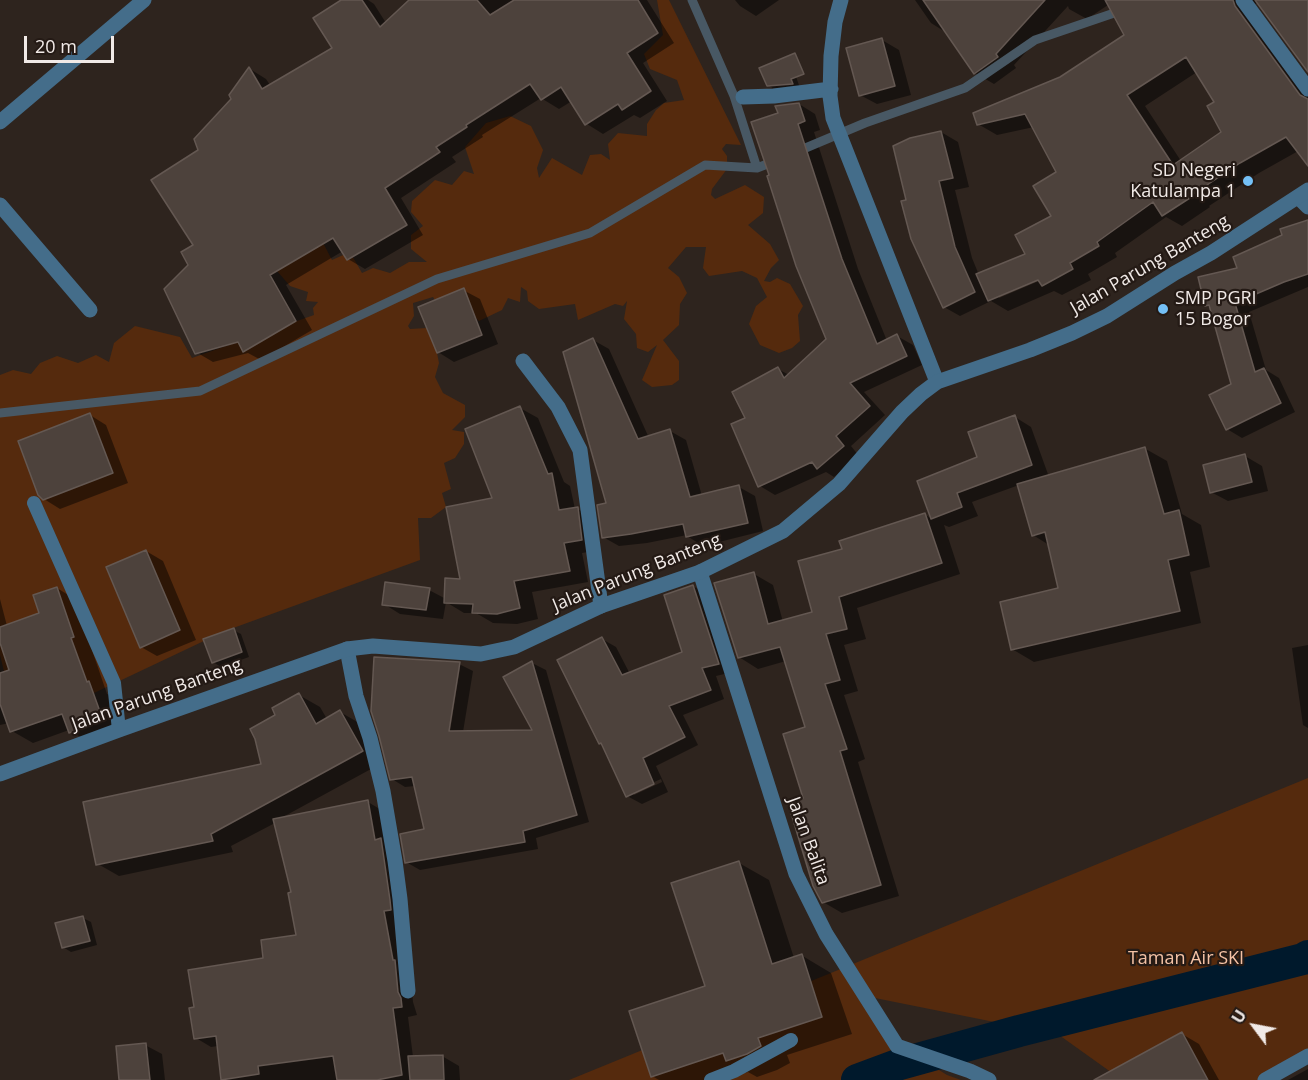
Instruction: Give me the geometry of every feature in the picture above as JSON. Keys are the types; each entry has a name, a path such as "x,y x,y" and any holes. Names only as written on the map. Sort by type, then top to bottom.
{"street":[{"path":"0,122 144,0"},
{"path":"841,0 835,22 831,56 830,96 836,125 937,382"},
{"path":"1243,0 1308,88"},
{"path":"743,97 774,96 831,89"},
{"name":"Jalan Parung Banteng","path":"0,774 347,649 374,646 481,654 514,647 601,606 700,572 783,531 839,484 902,412 937,382 1030,350 1107,316 1175,273 1305,198"},
{"path":"0,205 90,310"},
{"path":"523,360 558,407 580,450 601,606"},
{"name":"Jalan Balita","path":"700,572 796,874 826,934 897,1046 970,1071 989,1080"},
{"path":"347,649 357,696 370,738 395,861 408,992"},
{"path":"1265,1080 1308,1056"}],"lane":[{"path":"34,503 114,683 119,730"},
{"path":"711,1080 734,1071 791,1040"}],"green space":[{"path":"657,0 669,0 741,145 726,144 722,149 727,156 727,169 712,189 711,195 715,199 745,185 764,197 763,213 748,225 770,244 779,260 771,268 764,281 770,282 777,278 790,284 803,306 798,315 800,341 792,348 779,353 760,345 749,324 756,306 767,297 757,278 742,271 709,276 703,268 706,247 686,247 668,268 679,277 687,293 680,304 679,325 663,340 679,361 679,380 672,385 652,387 642,380 657,345 648,352 637,348 636,334 624,319 627,301 623,306 615,304 578,320 575,304 539,309 528,301 527,291 521,287 520,302 508,298 502,310 479,321 470,312 445,316 433,297 413,303 414,316 408,326 410,329 427,328 434,338 439,363 435,377 443,393 465,405 465,417 452,430 464,432 464,444 455,458 444,463 451,489 442,493 446,507 431,518 418,518 420,560 225,631 18,729 0,655 0,375 13,370 31,374 40,363 57,356 78,363 96,355 109,362 114,343 135,326 180,337 192,358 314,315 313,308 318,302 306,301 308,292 290,286 277,271 280,257 321,239 332,260 350,252 362,273 373,268 390,273 409,262 427,262 411,249 411,235 423,226 411,212 412,201 435,180 452,185 464,171 474,174 465,147 486,123 510,116 531,126 543,150 537,168 539,178 552,158 582,175 590,155 601,154 610,160 608,144 618,133 647,136 647,124 656,110 664,103 684,100 677,80 650,69 644,54 663,35"},
{"name":"Taman Air SKI","path":"1308,778 1308,1058 1265,1080 1122,1080 1059,1035 865,996 899,1045 947,1075 961,1080 569,1080"}],"building":[{"path":"341,0 362,0 380,27 409,0 477,0 490,15 514,0 638,0 658,33 627,53 651,91 622,110 618,104 585,125 561,87 541,100 530,84 466,125 467,127 436,147 440,152 385,188 407,225 347,260 333,238 270,275 296,321 243,352 238,342 195,354 164,289 188,265 181,252 193,245 151,180 198,150 194,139 231,99 229,95 249,67 262,89 332,48 313,18"},
{"path":"923,0 1045,0 996,54 998,57 974,74"},
{"path":"1105,0 1233,0 1235,6 1300,95 1308,99 1308,166 1286,137 1240,163 1162,216 1153,202 1097,242 1099,246 1070,263 1073,269 1042,286 1038,280 988,301 976,274 1025,254 1015,235 1051,216 1033,186 1056,172 1025,114 977,125 973,113 1060,77 1124,35","holes":["1186,57 1214,102 1207,106 1221,132 1173,165 1127,95"]},
{"path":"1255,0 1308,0 1308,72"},
{"path":"882,38 895,86 859,96 846,48"},
{"path":"795,53 804,74 791,79 793,84 767,86 759,68"},
{"path":"799,103 805,121 798,124 842,259 877,344 897,334 907,356 850,383 870,406 836,436 844,446 817,469 812,462 758,487 731,424 745,418 732,392 778,367 784,378 826,339 796,266 751,122 778,113 775,106"},
{"path":"941,131 953,178 939,181 955,247 975,292 943,308 911,239 901,201 906,200 893,146 910,138"},
{"path":"1308,220 1308,274 1235,303 1255,372 1264,368 1281,403 1226,430 1209,395 1231,384 1209,305 1205,306 1198,277 1237,268 1233,257 1282,235 1280,229"},
{"path":"464,288 482,335 437,353 418,307"},
{"path":"593,338 638,439 670,429 690,497 739,485 748,523 686,537 683,524 602,538 597,505 606,503 563,352"},
{"path":"520,406 548,474 552,473 559,510 578,507 582,540 564,543 570,571 514,581 520,608 497,614 472,613 473,604 444,603 445,578 460,579 446,507 492,498 465,429"},
{"path":"90,413 113,473 43,500 38,495 18,441"},
{"path":"1015,415 1032,465 957,493 962,507 931,519 917,481 977,457 968,432"},
{"path":"1145,447 1164,514 1179,510 1189,555 1168,560 1180,611 1011,650 1000,602 1058,588 1045,532 1032,536 1017,484"},
{"path":"1245,454 1252,482 1210,493 1203,465"},
{"path":"925,513 942,563 839,597 847,629 826,634 840,680 825,684 847,749 840,751 881,885 822,903 813,886 788,803 803,798 783,734 805,727 780,647 738,658 714,583 754,572 768,624 812,612 798,561 842,549 839,541"},
{"path":"146,550 180,630 140,648 106,567"},
{"path":"385,582 430,588 426,610 382,605"},
{"path":"693,585 719,664 702,668 711,690 669,706 685,737 643,758 654,784 626,797 601,743 599,744 557,660 602,637 622,675 682,652 664,595"},
{"path":"57,587 74,637 71,638 103,720 69,733 62,714 10,732 0,704 0,673 9,670 0,643 0,627 39,613 33,595"},
{"path":"234,628 242,652 212,663 203,639"},
{"path":"374,657 460,662 449,731 532,730 503,677 532,661 577,815 523,831 525,842 405,863 400,834 424,829 412,777 390,780 371,711"},
{"path":"299,693 316,724 340,710 363,751 211,834 213,841 96,865 83,802 261,764 250,729 275,715 272,708"},
{"path":"368,800 375,840 381,838 390,900 391,910 384,911 402,1007 393,1008 402,1075 377,1080 337,1080 333,1056 258,1066 259,1074 221,1080 216,1036 194,1039 189,1008 194,1007 188,970 263,958 261,940 296,935 288,893 291,892 273,819"},
{"path":"739,861 772,964 802,954 822,1017 758,1038 761,1046 747,1054 726,1061 723,1053 651,1077 629,1011 705,986 671,883"},
{"path":"83,916 90,941 62,948 55,923"},
{"path":"1182,1032 1208,1080 1094,1080"},
{"path":"146,1043 150,1080 119,1080 116,1046"},
{"path":"443,1055 444,1080 410,1080 408,1056"}],"waterway":[{"path":"692,0 734,96 757,168"},
{"path":"796,152 865,123 965,88 1035,40 1123,10"},
{"path":"0,413 200,391 437,279 590,233 705,165 757,168 775,161"},
{"path":"857,1080 900,1064 1019,1031 1308,956"}],"place":[{"name":"SD Negeri Katulampa 1","path":"1248,181"},
{"name":"SMP PGRI 15 Bogor","path":"1163,309"}]}
